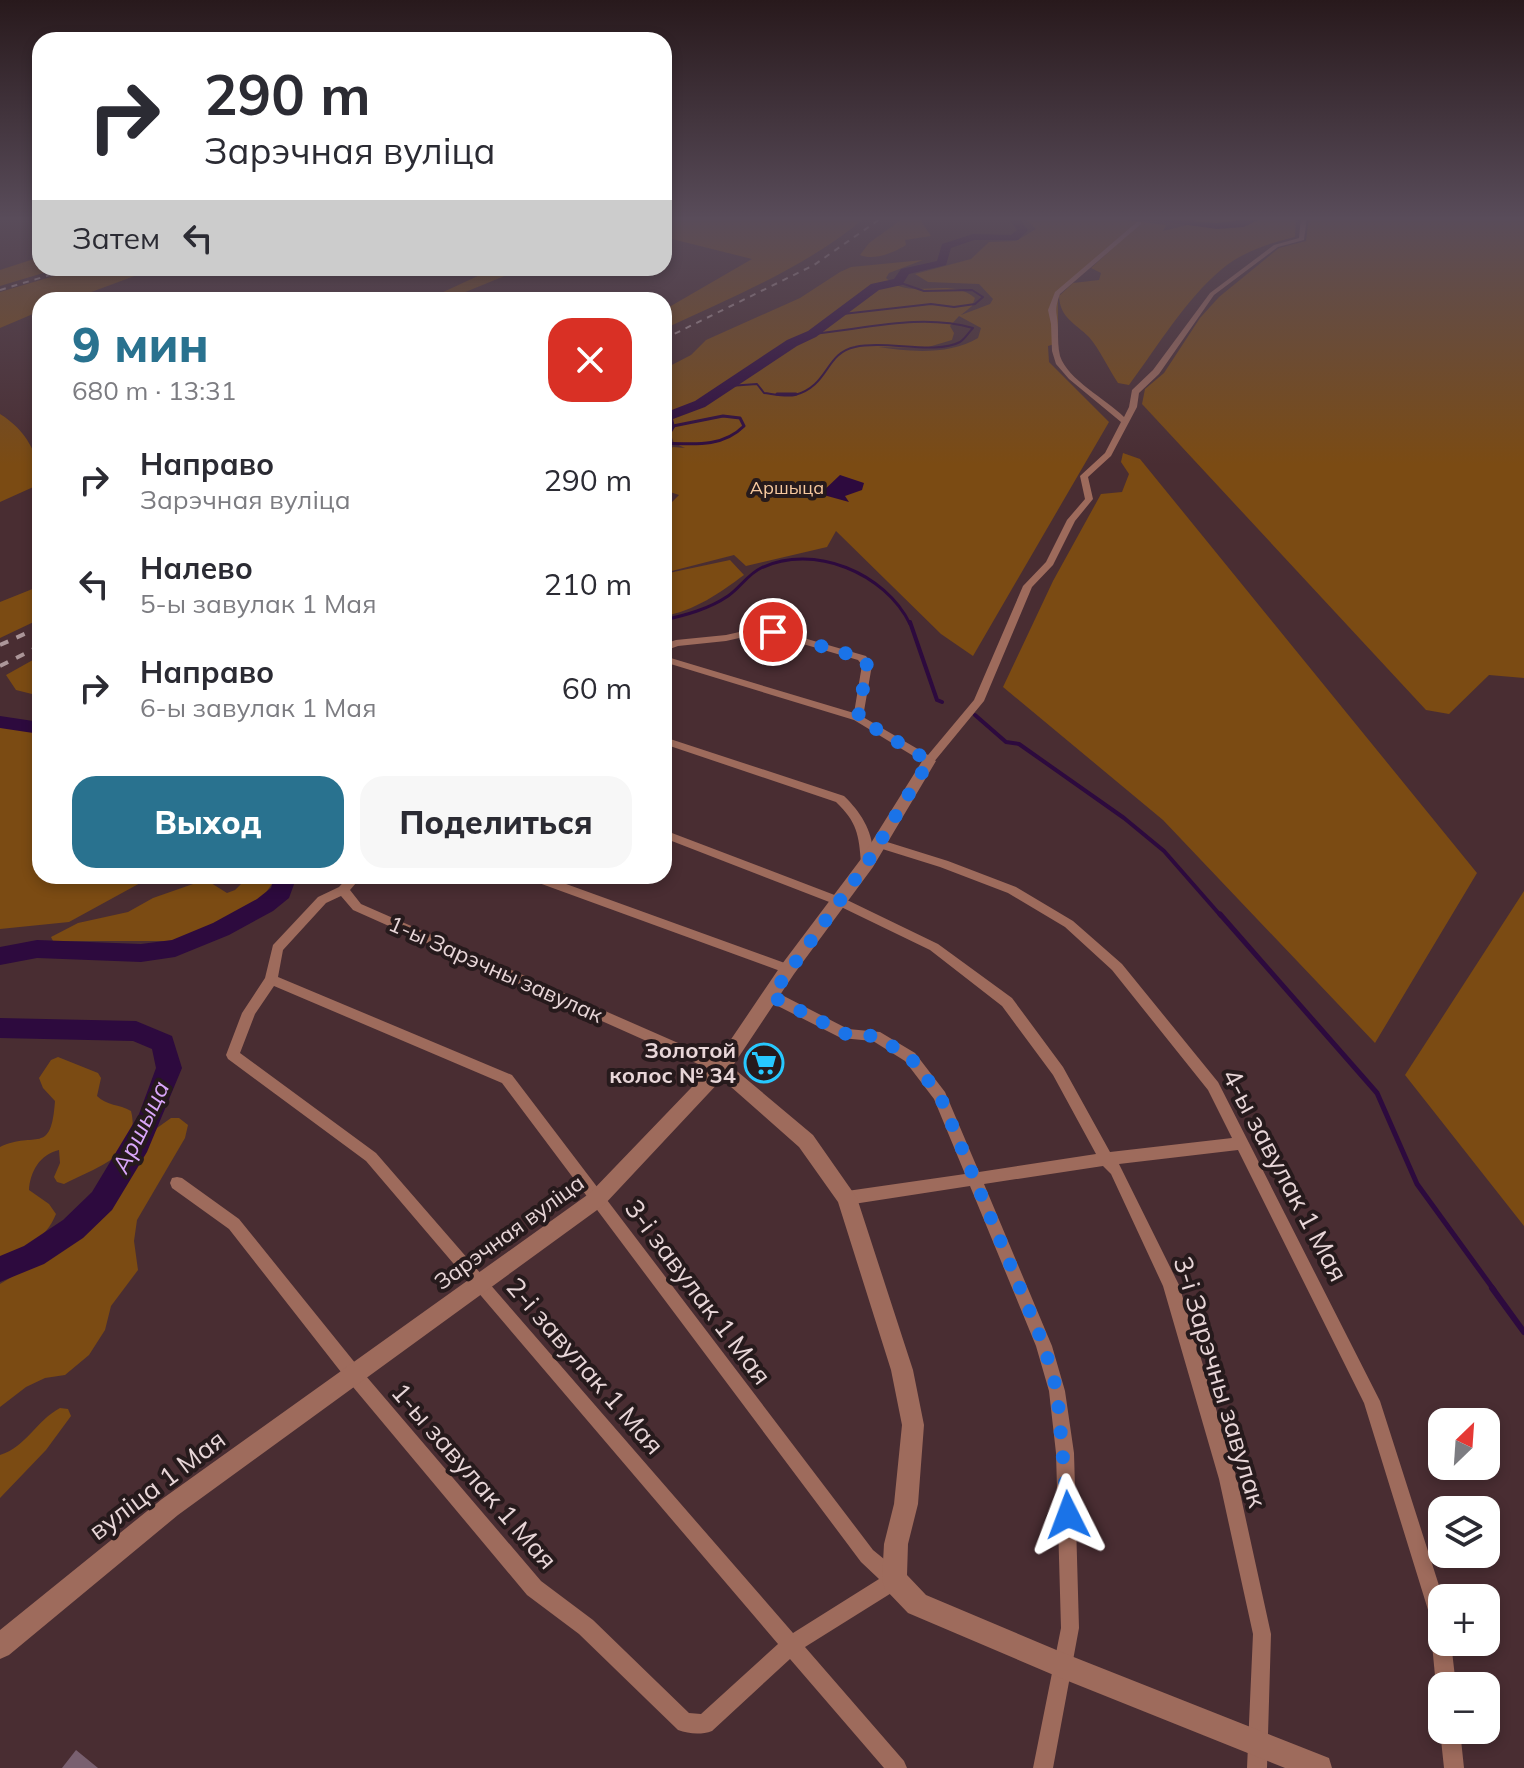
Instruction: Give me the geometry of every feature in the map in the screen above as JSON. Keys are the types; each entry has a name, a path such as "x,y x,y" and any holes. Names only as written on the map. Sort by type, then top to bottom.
{"street":[{"path":"1055,300 1051,310 1057,322 1054,342 1059,363 1125,422"},
{"path":"672,661 858,718 929,761 979,701 1028,586 1050,563 1071,520 1089,499 1084,476 1108,454 1133,407 1135,392 1156,372 1208,300"},
{"path":"672,645 765,632 853,655 867,665 858,718"},
{"path":"672,743 840,799 856,813 865,831 867,863"},
{"name":"Зарэчная вуліца","path":"354,1375 597,1199 721,1068 788,969 841,902 929,761"},
{"name":"3-і Зарэчны завулак","path":"672,837 841,902 934,947 1007,1002 1058,1071 1106,1159 1116,1170 1171,1285 1228,1479 1262,1634 1258,1756"},
{"name":"4-ы завулак 1 Мая","path":"880,844 1012,890 1069,924 1117,967 1213,1086 1372,1401 1438,1613 1444,1672"},
{"path":"271,979 277,948 322,900 349,884"},
{"path":"554,884 788,969"},
{"name":"1-ы Зарэчны завулак","path":"343,890 357,907 721,1068 806,1141 847,1198 902,1370 913,1425 906,1504 896,1544 894,1580"},
{"name":"3-і завулак 1 Мая","path":"271,979 507,1079 867,1556 894,1580"},
{"name":"2-і завулак 1 Мая","path":"271,979 249,1013 233,1055 371,1157 897,1768"},
{"path":"771,996 846,1034 875,1036 910,1057 940,1096 1044,1346 1057,1391 1065,1453 1070,1628 1043,1768"},
{"path":"847,1198 1106,1159 1242,1143"},
{"name":"1-ы завулак 1 Мая","path":"177,1183 234,1224 354,1375 534,1588 586,1627 685,1723 705,1724 792,1644 894,1580"},
{"name":"вуліца 1 Мая","path":"0,1646 170,1507 354,1375"},
{"path":"894,1580 917,1604 1063,1666 1258,1756 1319,1768"},
{"path":"1451,1744 1454,1768"}],"green space":[{"path":"0,300 32,300 32,314 0,328"},
{"path":"682,300 727,300 672,325 672,305"},
{"path":"797,300 974,300 972,306 961,315 990,304 993,300 1058,300 1058,343 1048,346 1049,362 1109,422 973,656 941,634 836,531 827,547 746,566 734,555 672,571 672,502 679,495 672,493 672,448 685,448 674,443 672,438 672,365 691,355 706,340","holes":["959,316 981,328 978,338 943,350 879,347 925,348 952,340 954,333 950,326"]},
{"path":"1059,300 1192,300 1129,385 1118,383 1093,342 1065,315"},
{"path":"1217,300 1524,300 1524,678 1489,675 1449,714 1426,710 1142,404 1145,389 1164,373 1200,318"},
{"path":"0,414 17,428 32,448 32,488 0,502"},
{"path":"1123,453 1140,459 1477,873 1375,1043 1163,820 1003,687 1053,581 1101,494 1122,492 1129,474 1121,462"},
{"path":"730,560 744,575 696,606 672,615 672,572"},
{"path":"32,589 32,623 0,638 0,602"},
{"path":"32,660 32,694 16,690 6,675"},
{"path":"0,727 32,731 32,884 138,884 69,922 0,929"},
{"path":"193,884 213,884 227,893 241,884 272,884 262,898 220,922 172,941 53,941 51,937 78,923 128,912 153,898"},
{"path":"1524,891 1524,1226 1405,1075"},
{"path":"58,1057 98,1073 101,1078 97,1096 131,1111 133,1126 130,1139 114,1158 64,1184 54,1177 60,1163 59,1150 46,1155 34,1170 29,1190 49,1204 56,1214 40,1237 0,1259 0,1147 40,1139 50,1129 55,1101 43,1088 39,1078 51,1060"},
{"path":"171,1118 179,1118 188,1125 185,1138 137,1220 134,1241 138,1270 111,1306 105,1330 89,1355 65,1375 45,1378 26,1387 0,1407 0,1284 100,1221 157,1128"},
{"path":"60,1408 68,1409 71,1416 46,1450 0,1498 0,1455 17,1446"}],"shaded area":[{"path":"840,475 864,483 862,490 845,496 849,502 820,494"}],"building":[{"path":"76,1750 98,1768 62,1768"}],"waterway":[{"name":"Аршыца","path":"672,414 700,404 792,343 812,334 858,300"},
{"path":"834,315 931,304 954,307 975,304 980,300"},
{"path":"729,386 757,384 764,393 795,395 814,385 845,350 867,345 950,346 962,341 973,328 913,322 812,334"},
{"path":"777,394 796,394"},
{"path":"672,426 723,416 740,418 744,426 717,441 672,443"},
{"path":"672,618 721,601 761,568 782,561 803,559 825,561 866,577 899,606 910,624"},
{"path":"910,622 937,700 942,702"},
{"path":"975,715 1006,742 1019,744 1124,818 1164,851 1221,916"},
{"path":"0,722 32,727"},
{"name":"Аршыца","path":"0,956 37,949 141,953 175,948 221,929 265,905 281,892 284,884"},
{"path":"1220,914 1377,1093 1417,1184 1494,1290"},
{"name":"Аршыца","path":"0,1028 136,1031 163,1043 169,1068 138,1144 102,1201 73,1229 34,1255 0,1269"},
{"path":"1492,1288 1524,1332"}],"railway":[{"path":"672,335 744,300"},
{"path":"0,645 32,631"},
{"path":"0,666 32,650"}],"place":[{"name":"Золотой колос № 34","path":"764,1063"}],"route":[{"path":"773,632 862,658 867,665 858,718 929,761 880,844 771,996 846,1034 875,1036 910,1057 940,1096 1044,1346 1057,1391 1065,1453 1068,1515"}]}
